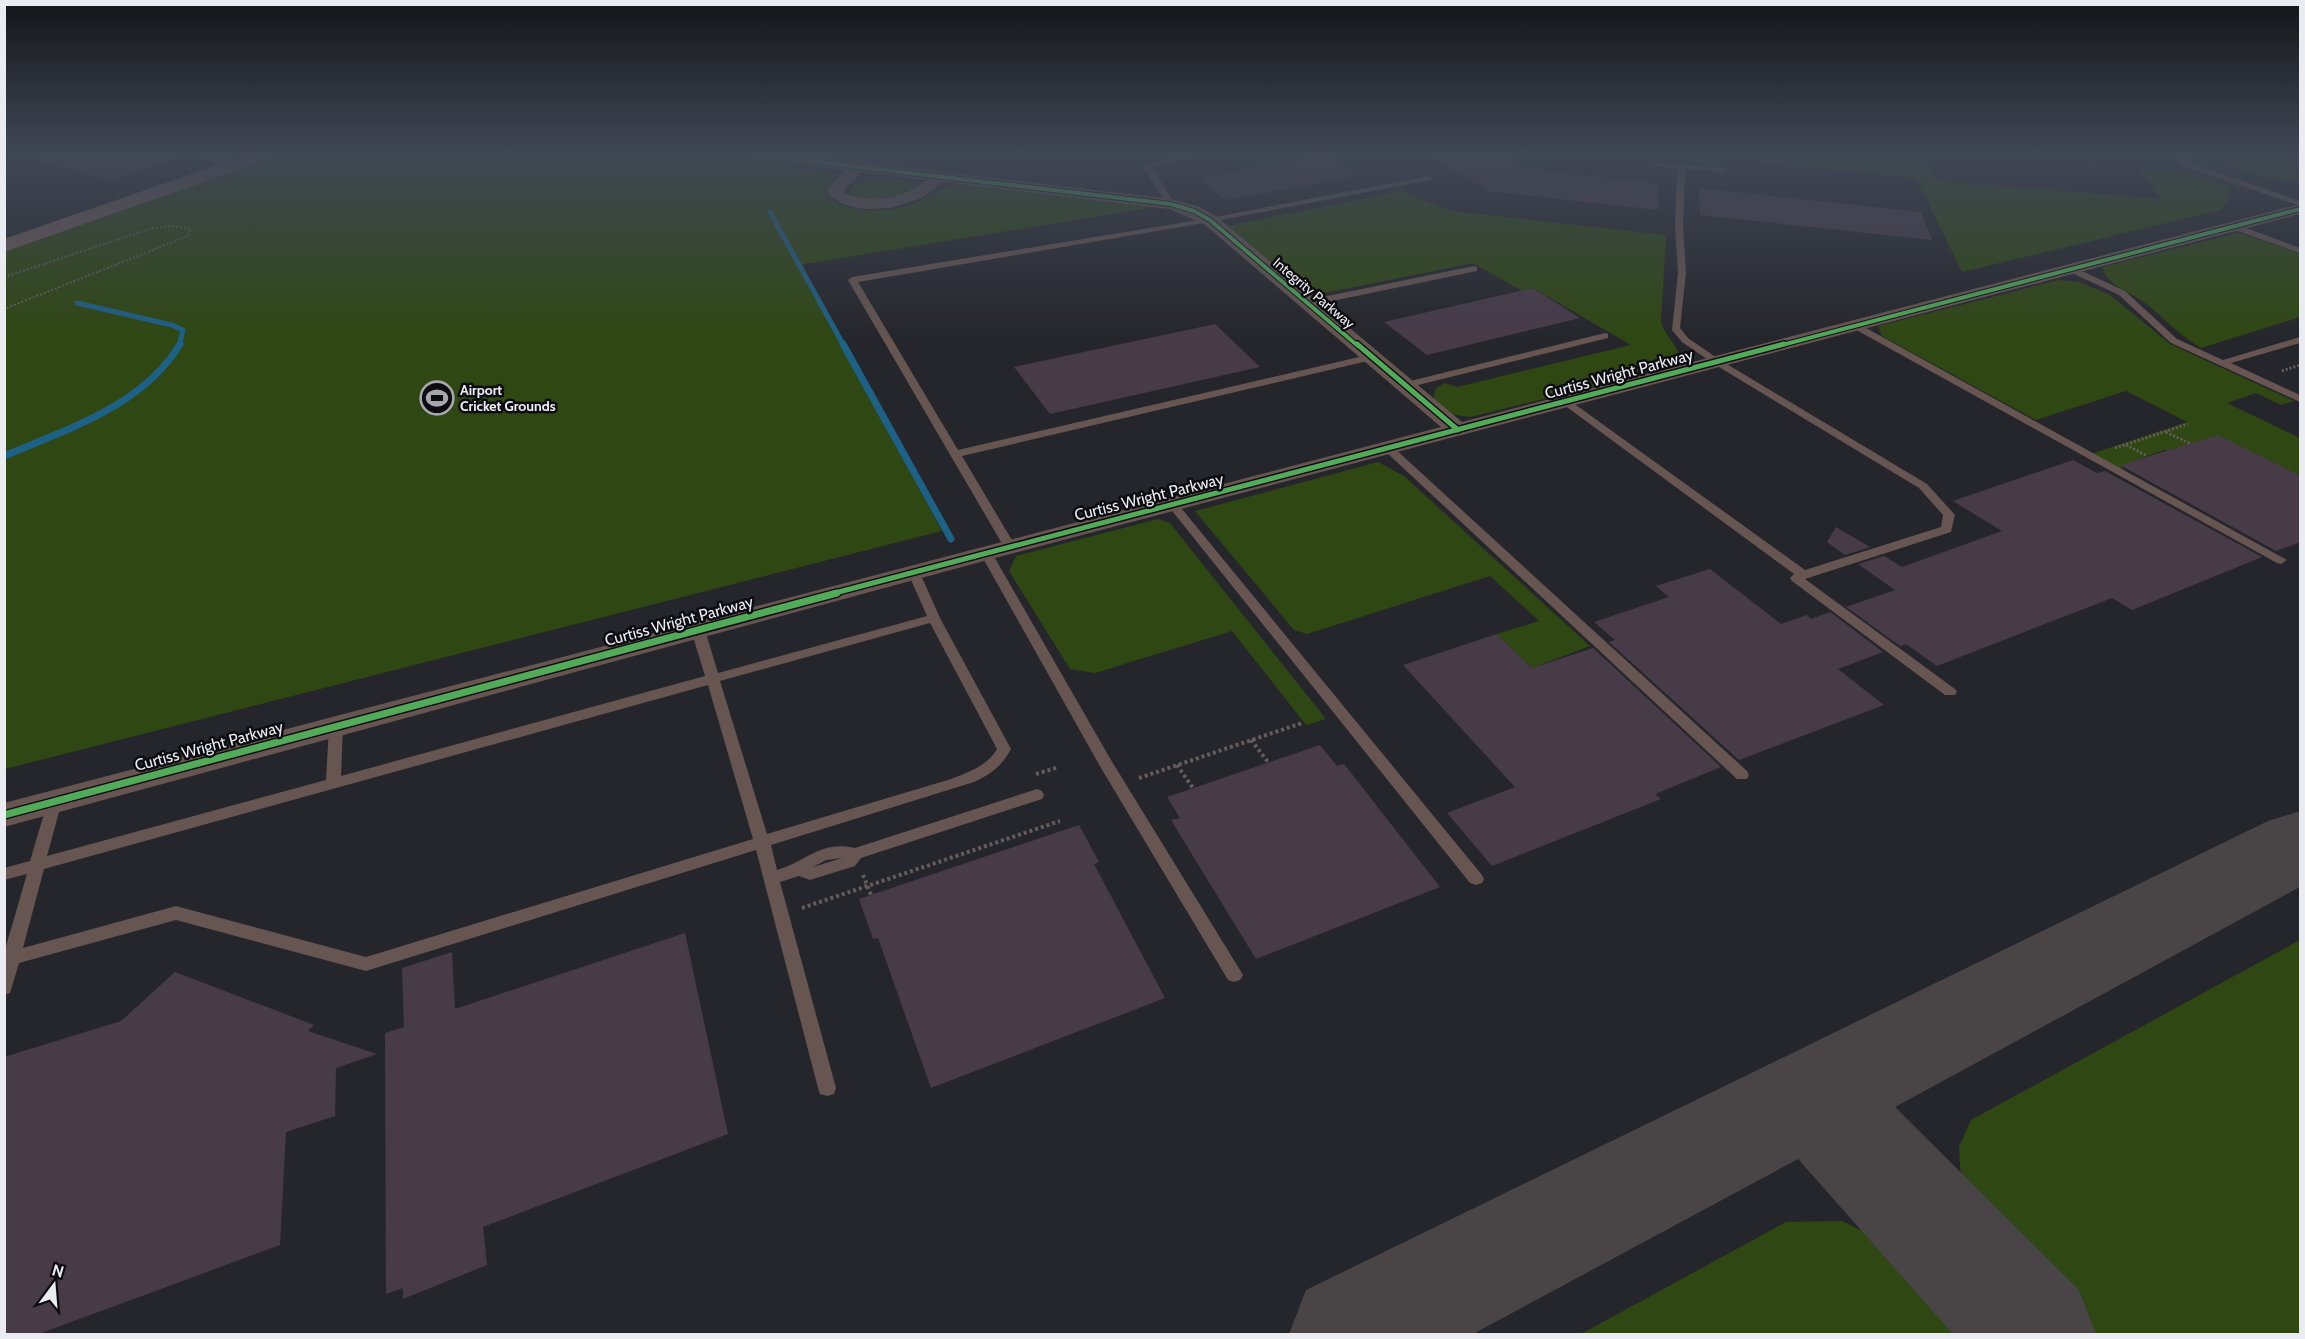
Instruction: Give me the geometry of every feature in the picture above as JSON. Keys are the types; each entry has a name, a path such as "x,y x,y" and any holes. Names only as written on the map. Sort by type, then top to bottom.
{"main road":[{"path":"10,242 85,216"}],"street":[{"name":"Integrity Parkway","path":"1204,216 1458,430"},
{"name":"Curtiss Wright Parkway","path":"4,815 998,550 2274,216"}],"lane":[{"path":"1228,216 852,280 955,454 998,550 1119,784 1234,975"},
{"path":"1679,216 1683,273 1675,328 1685,340 1717,362 1923,486 1949,515 1947,529 1796,578 1950,692"},
{"path":"2235,227 2301,251"},
{"path":"1308,303 1474,269"},
{"path":"2073,270 2122,293 2174,341 2301,399"},
{"path":"1854,326 2281,560"},
{"path":"1406,385 1605,336"},
{"path":"2223,363 2301,340"},
{"path":"955,454 1372,357"},
{"path":"1565,402 1803,575"},
{"path":"1389,449 1742,775"},
{"path":"1173,505 1476,879"},
{"path":"9,959 176,913 366,964 921,793 991,768 1000,759 1004,748 934,618 914,573"},
{"path":"4,874 934,618"},
{"path":"698,630 762,842 827,1088"},
{"path":"333,784 336,727"},
{"path":"771,878 800,870 810,874 849,862 855,854 1037,795"},
{"path":"4,988 9,959 54,801"}],"path":[{"path":"4,277 153,228 171,226 191,229 188,236 4,309"},
{"path":"2108,450 2188,424"},
{"path":"2165,431 2191,444"},
{"path":"2125,445 2147,456"},
{"path":"1119,784 1302,723"},
{"path":"1251,740 1268,762"},
{"path":"1178,765 1193,788"},
{"path":"781,915 1060,821"}],"green space":[{"name":"Airport Cricket Grounds","path":"89,216 1096,216 799,265 942,531 5,769 5,246"},
{"path":"1274,216 1500,216 1666,235 1661,322 1677,349 1680,359 1629,378 1470,417 1450,414 1434,398 1435,389 1444,383 1457,387 1631,345 1533,288 1522,291 1473,263 1310,296 1227,226"},
{"path":"1935,216 2193,216 1962,272"},
{"path":"2238,233 2300,253 2300,317 2201,348 2141,300 2119,288 2106,276 2102,267"},
{"path":"2059,280 2079,282 2110,295 2170,344 2294,401 2281,405 2256,393 2227,403 2300,438 2300,476 2164,450 2118,469 2091,454 2187,422 2126,391 2036,420 1882,336 1878,326"},
{"path":"1378,462 1404,476 1590,646 1532,668 1497,634 1539,621 1490,576 1307,634 1294,630 1195,511"},
{"path":"1158,519 1170,523 1326,719 1306,725 1232,631 1095,673 1070,669 1009,571 1016,556"},
{"path":"2300,940 2300,1334 2095,1334 2003,1239 1961,1179 1959,1147 1971,1120"},
{"path":"1842,1221 1885,1242 1959,1311 1979,1334 1581,1334 1786,1222"}],"building":[{"path":"1714,216 1923,216 1932,240"},
{"path":"1533,288 1580,318 1427,355 1384,322"},
{"path":"1215,324 1260,367 1050,414 1014,367"},
{"path":"2218,435 2301,476 2301,542 2276,551 2120,465"},
{"path":"2073,460 2097,473 2105,471 2262,557 2132,610 2112,598 1937,666 1906,644 1900,646 1846,607 1895,590 1858,564 1884,556 1902,567 2002,531 1953,501"},
{"path":"1836,527 1870,547 1845,555 1827,542"},
{"path":"1710,569 1781,624 1807,615 1811,619 1830,612 1883,652 1838,669 1884,705 1739,760 1609,642 1615,640 1594,622 1669,597 1656,586"},
{"path":"1497,634 1532,668 1593,648 1721,767 1655,794 1661,799 1492,866 1447,813 1515,787 1403,665"},
{"path":"1320,745 1337,766 1344,764 1440,887 1256,959 1171,820 1180,818 1167,797"},
{"path":"1079,825 1099,862 1094,864 1165,998 931,1088 878,938 873,939 859,899"},
{"path":"685,933 728,1134 483,1227 487,1265 403,1299 403,1288 386,1294 385,1033 404,1027 402,968 452,952 455,1009"},
{"path":"175,972 314,1025 308,1031 377,1054 336,1068 335,1116 286,1132 280,1245 36,1335 4,1335 4,1057 121,1021"}],"waterway":[{"path":"772,216 844,346"},
{"path":"77,303 172,325 183,330 179,345"},
{"path":"843,344 951,539"},
{"path":"4,456 78,425 125,400 164,366 179,345"}],"taxiway":[{"path":"1350,1334 2300,846"},
{"path":"1812,1097 2035,1334"}],"cycle path":[{"path":"1204,216 1458,430"},
{"path":"4,815 986,553 2271,216"}],"place":[{"name":"Airport Cricket Grounds","path":"437,398"}]}
